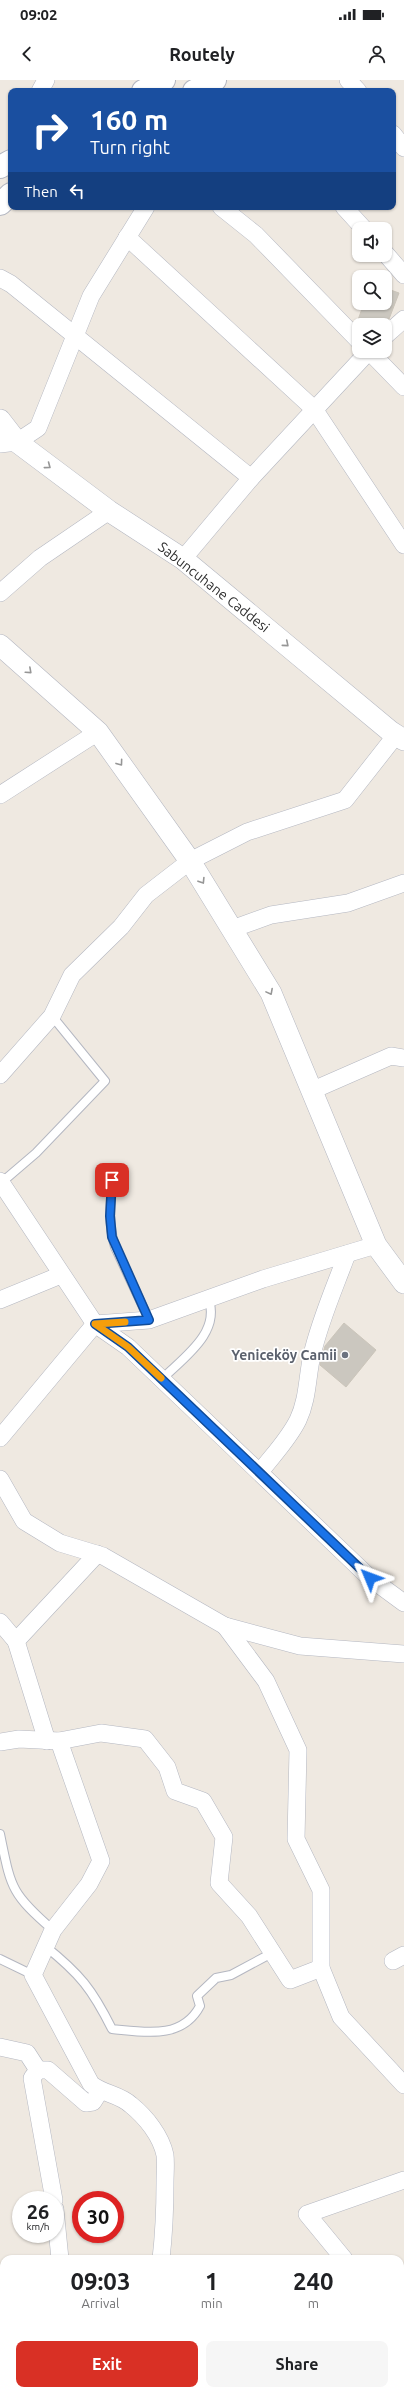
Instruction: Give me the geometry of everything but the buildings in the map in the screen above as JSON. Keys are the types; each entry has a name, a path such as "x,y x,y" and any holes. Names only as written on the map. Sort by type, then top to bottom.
{"main road":[{"path":"149,88 164,80"},
{"path":"200,88 215,80"},
{"path":"0,204 8,197"}],"street":[{"path":"348,80 355,88"},
{"path":"396,138 404,148"},
{"path":"8,443 38,428 91,296 144,210"},
{"path":"225,210 256,235 352,334"},
{"path":"347,210 358,222"},
{"path":"127,237 314,409 404,545"},
{"path":"392,261 404,275"},
{"path":"0,278 11,284 251,478"},
{"path":"392,330 404,319"},
{"path":"183,559 251,478 362,358"},
{"path":"376,358 404,387"},
{"name":"Sabuncuhane Caddesi","path":"0,420 8,443 183,559 400,737"},
{"path":"0,593 40,558 109,511"},
{"path":"0,645 98,732 190,861 271,993 376,1246 404,1283"},
{"path":"0,795 98,732"},
{"path":"0,1075 52,1016 72,975 121,927 146,895 190,861 247,832 345,800 400,737"},
{"path":"232,930 271,915 348,903 404,883"},
{"path":"311,1090 392,1056 404,1058"},
{"path":"1,1182 61,1275 95,1324 128,1347 370,1578 404,1603"},
{"path":"0,1438 95,1324 149,1320 263,1279 376,1246"},
{"path":"260,1472 289,1436 298,1420 307,1392 312,1356 322,1319 347,1254"},
{"path":"0,1300 61,1275"},
{"path":"0,1479 24,1521 60,1543 97,1554 225,1626 300,1646 404,1654"},
{"path":"16,1641 97,1554"},
{"path":"0,1622 16,1641 53,1741 101,1861 89,1884 52,1930 33,1975 52,2008 85,2077 100,2091 120,2096 141,2114 159,2139 165,2156 164,2232 161,2255"},
{"path":"225,1626 266,1681 298,1750 296,1839 322,1890 321,1968 341,2017 404,2085"},
{"path":"0,1742 19,1739 53,1741 101,1732 145,1739 167,1767 175,1791 203,1800 224,1838 219,1883 249,1916 290,1980 321,1968"},
{"path":"0,2047 27,2053 38,2070"},
{"path":"53,2191 43,2131 32,2083 34,2074 38,2070 48,2070 86,2103 93,2102 100,2091"},
{"path":"341,2255 307,2214 404,2180"},
{"path":"58,2243 60,2255"}],"lane":[{"path":"1,1182 36,1153 105,1081 52,1016"},
{"path":"112,1180 110,1216 112,1237 149,1320"},
{"path":"162,1379 205,1335 212,1318 208,1298"},
{"path":"0,1834 10,1881 17,1895 28,1908 52,1930"},
{"path":"45,1946 82,1978 95,1996 112,2029 155,2032 171,2030 188,2021 200,2006 197,1996 216,1978 231,1975 272,1953"},
{"path":"0,1959 33,1975"}],"slow traffic":[{"path":"125,1322 95,1324 128,1347 161,1378"}],"place":[{"name":"Yeniceköy Camii","path":"345,1355"}],"route":[{"path":"112,1180 110,1226 112,1237 115,1247 149,1320 95,1324 128,1347 206,1419 298,1510 370,1578"}]}
